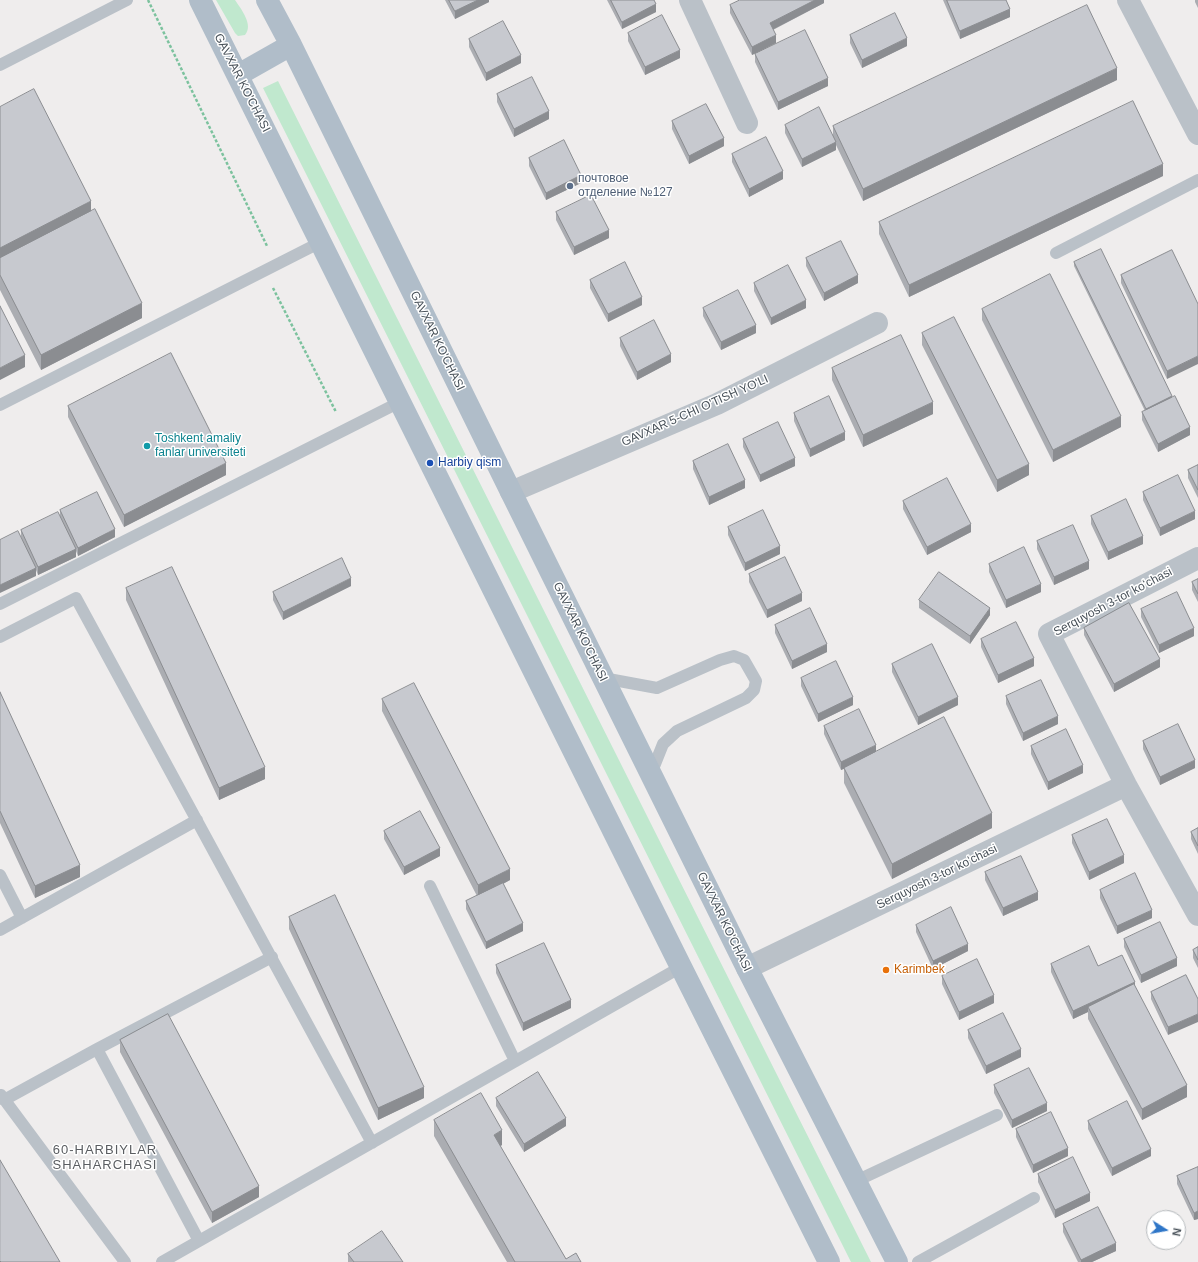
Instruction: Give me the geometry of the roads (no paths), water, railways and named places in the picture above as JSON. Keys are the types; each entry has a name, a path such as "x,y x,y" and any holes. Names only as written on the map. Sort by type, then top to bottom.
{"main road":[{"name":"GAVXAR KO'CHASI","path":"200,0 829,1262"},
{"name":"GAVXAR KO'CHASI","path":"267,0 291,45 747,968 897,1262"},
{"path":"238,75 291,45"}],"street":[{"path":"690,0 747,123"},
{"path":"1128,0 1198,134"},
{"name":"GAVXAR 5-CHI O'TISH YO'LI","path":"511,492 717,404 877,323"},
{"name":"Serquyosh 3-tor koʻchasi","path":"1198,558 1049,634 1126,785 1198,915"},
{"name":"Serquyosh 3-tor koʻchasi","path":"747,968 1126,785"}],"lane":[{"path":"0,65 127,0"},
{"path":"1056,253 1198,180"},
{"path":"0,405 321,242"},
{"path":"0,604 400,402"},
{"path":"0,637 76,598 372,1143"},
{"path":"604,678 658,688 720,660 734,656 744,660 756,681 754,690 746,698 677,731 663,744 651,774"},
{"path":"0,930 197,820"},
{"path":"0,874 22,918"},
{"path":"430,886 515,1061"},
{"path":"125,1262 2,1097 272,957"},
{"path":"162,1262 681,967"},
{"path":"97,1049 199,1241"},
{"path":"856,1181 997,1115"},
{"path":"918,1262 1034,1198"}],"place":[{"name":"почтовое отделение №127","path":"570,186"},
{"name":"Toshkent amaliy fanlar universiteti","path":"147,446"},
{"name":"Harbiy qism","path":"430,463"},
{"name":"Karimbek","path":"886,970"}],"district":[{"name":"60-HARBIYLAR SHAHARCHASI","path":"105,1158"}]}
